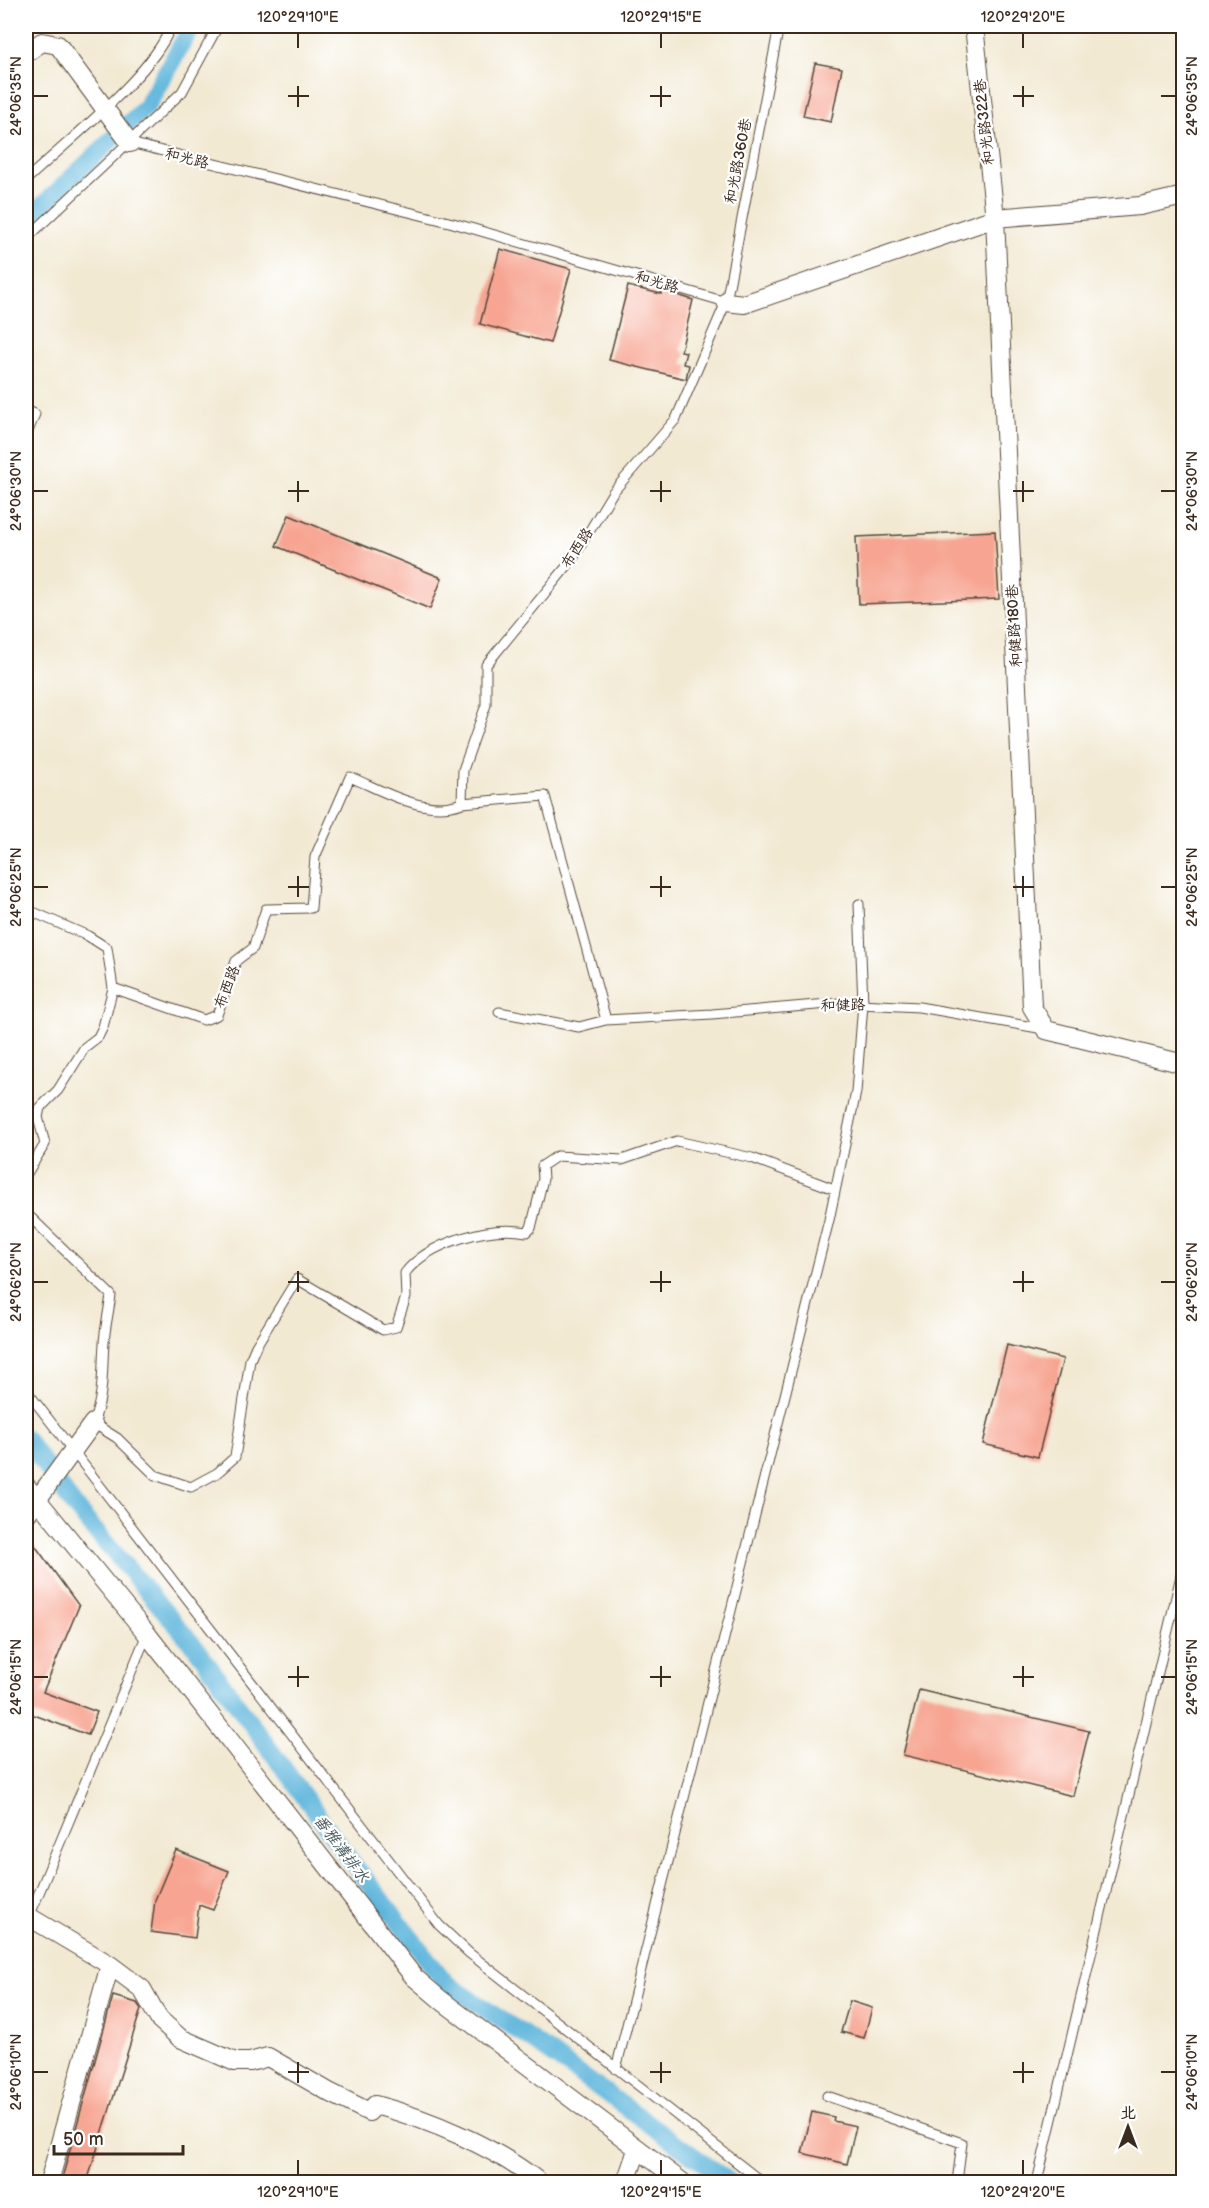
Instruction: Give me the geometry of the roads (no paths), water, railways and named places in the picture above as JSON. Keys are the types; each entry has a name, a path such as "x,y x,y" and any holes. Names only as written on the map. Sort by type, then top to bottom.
{"street":[{"name":"和光路322巷","path":"974,26 995,218"},
{"path":"26,53 42,42 58,45 130,143"},
{"name":"和光路","path":"726,302 744,303 995,218 1140,207 1184,196"},
{"name":"和健路180巷","path":"995,218 1032,1007 1046,1030"},
{"name":"和健路","path":"1046,1030 1184,1064"},
{"path":"26,1515 35,1491 71,1456 93,1423"},
{"path":"35,1491 414,1977 637,2150 682,2182"},
{"path":"27,1916 110,1965 142,1989 159,2019 180,2038 235,2062 250,2062 268,2057 369,2112 375,2105 411,2114 516,2164 539,2182"},
{"path":"49,2182 110,1965"},
{"path":"626,2182 637,2150"}],"lane":[{"path":"26,180 123,91 166,39 171,26"},
{"path":"26,239 182,92 218,26"},
{"name":"和光路360巷","path":"726,302 779,26"},
{"name":"和光路","path":"130,143 453,223 726,302"},
{"name":"布西路","path":"462,803 463,770 486,705 486,665 572,560 613,492 676,419 726,302"},
{"path":"26,410 34,414 26,436"},
{"name":"布西路","path":"113,988 204,1020 217,1015 236,961 253,948 266,909 311,908 315,857 350,777 425,807 447,809 462,803 544,796 606,1020"},
{"path":"616,2069 829,1220 856,1092 863,1004 859,904"},
{"path":"26,909 88,936 107,948 113,988 104,1027 98,1037 86,1047 58,1090 40,1107 38,1117 45,1144 26,1174"},
{"name":"和健路","path":"499,1012 579,1027 606,1020 840,1003 919,1006 1046,1030"},
{"path":"26,1213 111,1295 104,1343 104,1380 99,1408 93,1423 117,1438 155,1474 191,1487 217,1473 235,1457 250,1360 256,1346 297,1279 383,1330 396,1327 406,1297 405,1273 414,1262 427,1252 483,1232 511,1229 527,1232 531,1228 543,1179 542,1166 557,1156 622,1160 677,1141 752,1158 834,1189"},
{"path":"26,1390 71,1456 439,1926 469,1953 762,2182"},
{"path":"1037,2182 1184,1563"},
{"path":"27,1916 147,1634"},
{"path":"827,2096 962,2143 957,2182"}],"waterway":[{"path":"26,221 146,107 192,26"},
{"name":"番雅溝排水","path":"26,1439 74,1506 196,1648 351,1861 446,1983 529,2038 730,2182"}]}
